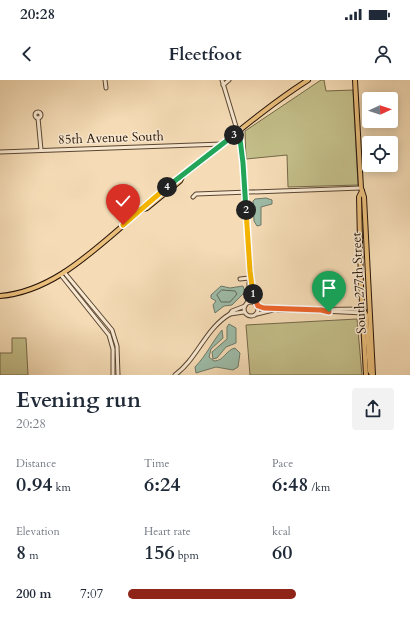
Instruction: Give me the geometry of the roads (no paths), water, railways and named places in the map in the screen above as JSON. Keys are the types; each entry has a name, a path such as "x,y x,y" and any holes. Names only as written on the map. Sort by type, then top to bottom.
{"main road":[{"path":"144,209 153,198 182,177 269,107 308,80"},
{"name":"South 277th Street","path":"354,80 356,86 362,189 364,197 373,375"},
{"path":"0,296 42,284 62,273 180,181 182,177"},
{"name":"South 277th Street","path":"362,189 359,197 366,375"},
{"path":"369,294 363,311 366,315 370,371 373,375"}],"street":[{"path":"105,80 106,88"},
{"path":"222,80 239,131 243,163 250,271 252,290 258,305 257,314"},
{"path":"224,85 229,80"},
{"path":"38,118 41,150"},
{"name":"85th Avenue South","path":"0,152 222,144"},
{"path":"193,197 199,194 362,189"},
{"path":"244,312 245,305 249,298 250,271"},
{"path":"62,273 109,335 113,349 113,375"},
{"path":"62,273 112,330 117,346 118,375"},
{"path":"240,279 249,278"},
{"path":"175,375 184,369 209,332 232,311 253,302 258,305 278,310"},
{"path":"230,314 244,312 251,316 278,310 330,309 363,311"}],"water":[{"path":"266,198 272,200 272,204 261,207 261,225 257,226 254,221 253,201 255,199"},
{"path":"221,286 230,288 243,286 245,292 232,305 224,306 215,313 213,305 216,301 211,298 211,295"},
{"path":"229,324 236,328 236,343 226,347 217,358 213,359 212,352 227,339 227,327"},
{"path":"222,330 223,338 211,349 209,357 214,361 217,361 235,348 240,353 238,367 233,370 216,367 196,373 195,367"}]}
